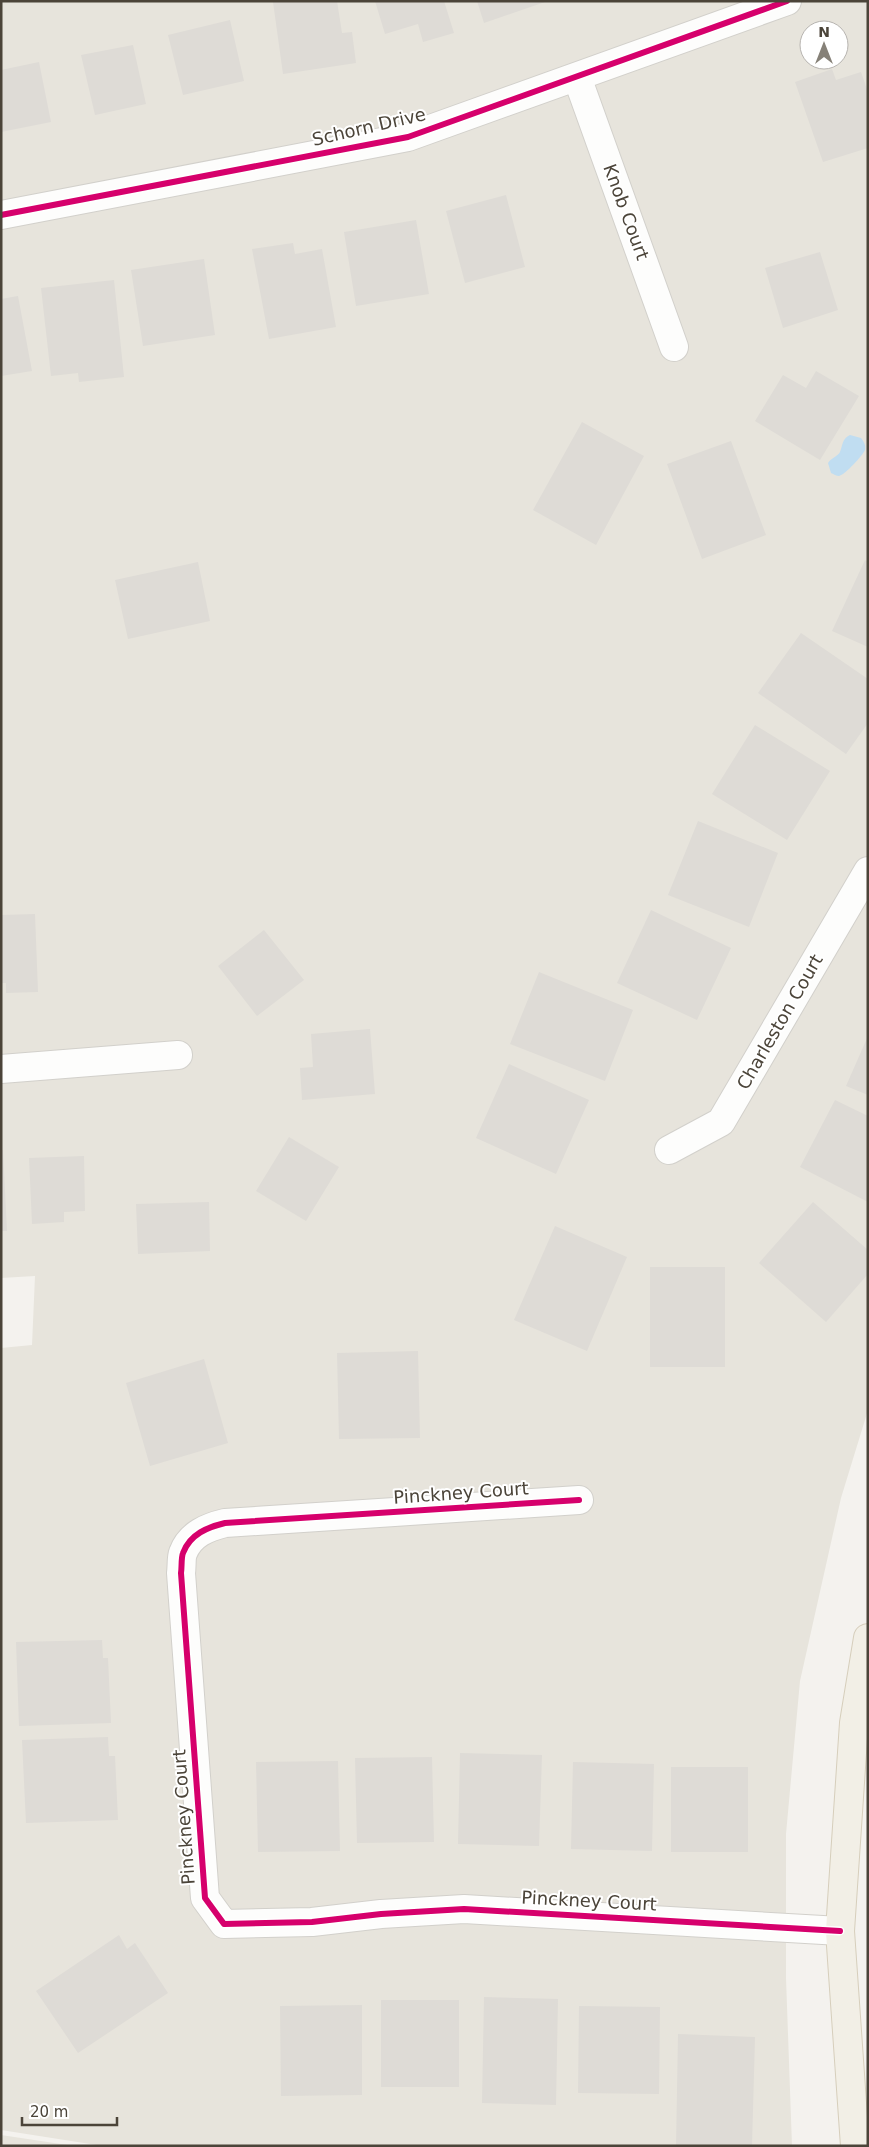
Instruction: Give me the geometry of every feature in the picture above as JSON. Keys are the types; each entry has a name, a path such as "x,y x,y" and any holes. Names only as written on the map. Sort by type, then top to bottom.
{"main road":[{"path":"855,2146 840,1931 868,1638"}],"street":[{"name":"Schorn Drive","path":"1,215 408,137 787,1"},
{"name":"Knob Court","path":"577,76 674,348"},
{"name":"Charleston Court","path":"669,1150 721,1122 868,871"},
{"path":"1,1068 178,1056"},
{"name":"Pinckney Court","path":"579,1500 225,1523 206,1528 195,1536 183,1553 181,1573 206,1898 224,1924 312,1922 381,1914 464,1909 840,1931"}],"shaded area":[{"path":"1,1 868,1 868,1410 841,1498 800,1681 786,1834 786,1978 792,2146 103,2146 1,2130 1,1348 32,1345 35,1276 1,1278"},
{"path":"1,2135 74,2146 1,2146"}],"water":[{"path":"850,435 861,438 865,450 849,469 842,475 837,476 831,473 828,463 840,452 844,440"}],"building":[{"path":"337,1 342,33 352,32 356,63 283,74 273,2"},
{"path":"375,1 444,1 454,33 423,42 418,24 385,34"},
{"path":"477,1 545,1 545,2 484,23"},
{"path":"230,20 244,81 183,95 168,35"},
{"path":"133,45 146,104 95,115 81,55"},
{"path":"39,62 51,122 1,132 1,70"},
{"path":"829,70 832,70 836,80 861,72 868,92 868,148 823,162 795,82"},
{"path":"506,195 525,267 465,283 446,211"},
{"path":"416,220 429,294 356,306 344,232"},
{"path":"293,243 295,254 322,249 336,327 269,339 252,249"},
{"path":"820,252 838,310 783,328 765,268"},
{"path":"204,259 215,335 143,346 131,270"},
{"path":"114,280 124,377 79,382 78,373 51,376 41,288"},
{"path":"18,296 32,371 1,376 1,299"},
{"path":"816,371 859,396 820,460 755,421 783,375 806,388"},
{"path":"582,422 644,456 596,545 533,510"},
{"path":"731,441 766,535 702,559 667,464"},
{"path":"865,560 868,562 868,647 832,631"},
{"path":"198,562 210,621 128,639 115,580"},
{"path":"801,633 868,679 868,723 846,754 758,693"},
{"path":"755,725 830,771 787,840 712,794"},
{"path":"698,821 778,853 749,927 668,895"},
{"path":"651,910 731,948 697,1020 617,983"},
{"path":"35,914 38,992 6,993 6,983 1,983 1,915"},
{"path":"264,930 304,980 257,1016 218,966"},
{"path":"539,972 633,1010 605,1081 510,1044"},
{"path":"370,1029 375,1094 302,1100 300,1068 313,1067 311,1034"},
{"path":"868,1036 868,1095 846,1086"},
{"path":"509,1064 589,1100 556,1174 476,1138"},
{"path":"835,1100 868,1116 868,1202 800,1167"},
{"path":"289,1137 339,1167 306,1221 256,1191"},
{"path":"1,1150 3,1150 7,1231 1,1231"},
{"path":"84,1156 85,1211 64,1212 64,1222 32,1224 29,1158"},
{"path":"209,1202 210,1251 138,1254 136,1204"},
{"path":"813,1202 868,1250 868,1274 826,1322 759,1263"},
{"path":"555,1226 627,1257 587,1351 514,1320"},
{"path":"650,1267 725,1267 725,1367 650,1367"},
{"path":"418,1351 420,1438 339,1439 337,1353"},
{"path":"204,1359 228,1443 150,1466 126,1383"},
{"path":"102,1640 103,1658 108,1658 111,1723 19,1726 16,1642"},
{"path":"108,1737 109,1756 115,1756 118,1820 26,1823 22,1740"},
{"path":"460,1753 542,1755 539,1846 458,1844"},
{"path":"432,1757 434,1842 357,1843 355,1758"},
{"path":"338,1761 340,1851 258,1852 256,1762"},
{"path":"573,1762 654,1764 652,1851 571,1849"},
{"path":"671,1767 748,1767 748,1852 671,1852"},
{"path":"119,1935 127,1949 135,1943 168,1993 78,2053 36,1991"},
{"path":"484,1997 558,1999 556,2105 482,2103"},
{"path":"381,2000 459,2000 459,2087 381,2087"},
{"path":"362,2005 362,2095 281,2096 280,2006"},
{"path":"579,2006 660,2007 659,2094 578,2093"},
{"path":"678,2034 755,2037 752,2146 676,2146"}],"cycle path":[{"path":"1,215 408,137 787,1"},
{"path":"579,1500 225,1523 200,1532 190,1541 182,1555 181,1573 205,1898 224,1924 312,1922 381,1914 464,1909 840,1931"}]}
